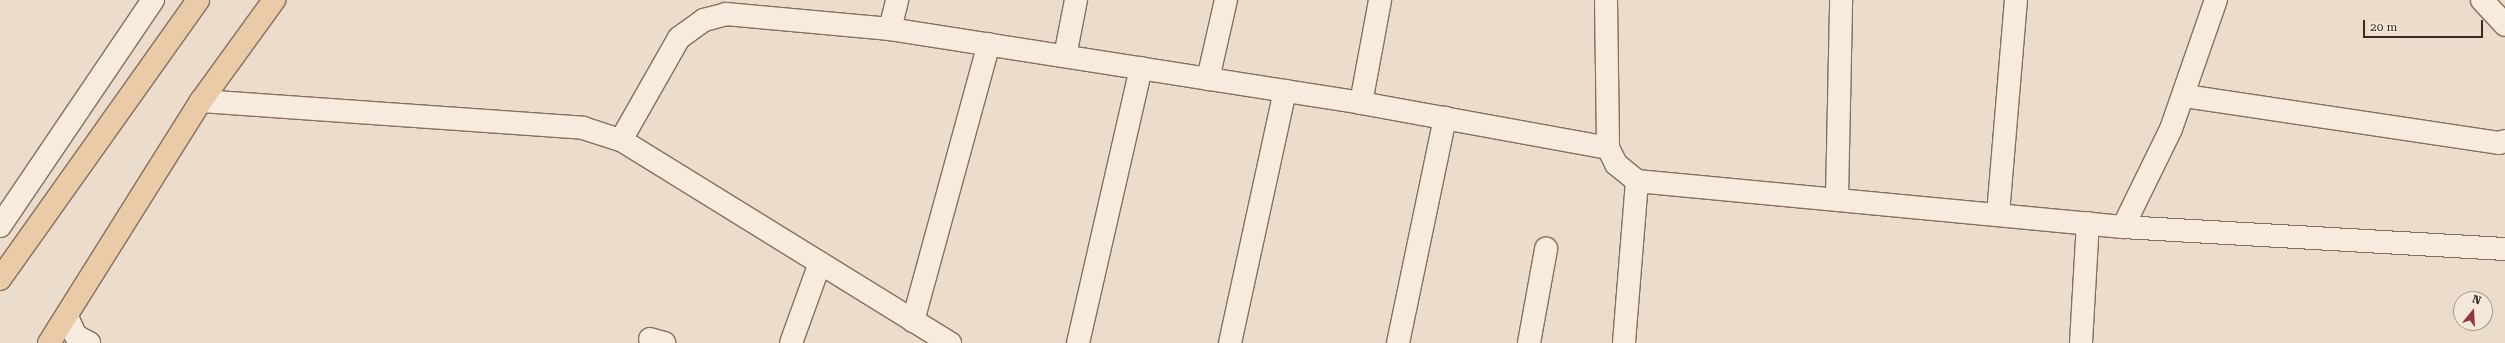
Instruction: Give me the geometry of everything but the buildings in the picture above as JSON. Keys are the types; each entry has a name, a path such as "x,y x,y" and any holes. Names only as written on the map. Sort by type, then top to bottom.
{"main road":[{"path":"0,279 198,0"},
{"path":"49,343 67,317 201,101 274,0"}],"street":[{"path":"34,231 1,224 153,0"},
{"path":"890,29 897,0"},
{"path":"1064,56 1076,0"},
{"path":"1208,79 1226,0"},
{"path":"1361,103 1380,0"},
{"path":"1606,0 1608,148 1616,164 1637,181 1838,198 2123,227 2505,249"},
{"path":"1838,198 1841,0"},
{"path":"1998,214 2016,0"},
{"path":"2123,227 2185,96 2216,0"},
{"path":"2482,0 2505,25"},
{"path":"621,140 679,38 707,10 726,14 890,29 989,44 1361,103 1608,148"},
{"path":"913,321 989,44"},
{"path":"1078,343 1141,68"},
{"path":"1230,343 1285,91"},
{"path":"2185,96 2499,143 2505,142"},
{"path":"201,101 582,128 621,140 950,343"},
{"path":"1398,343 1445,118"},
{"path":"1624,343 1637,181"},
{"path":"2081,343 2088,223"},
{"path":"1529,343 1546,249"},
{"path":"791,343 820,264"},
{"path":"67,317 76,336 89,343"}]}
